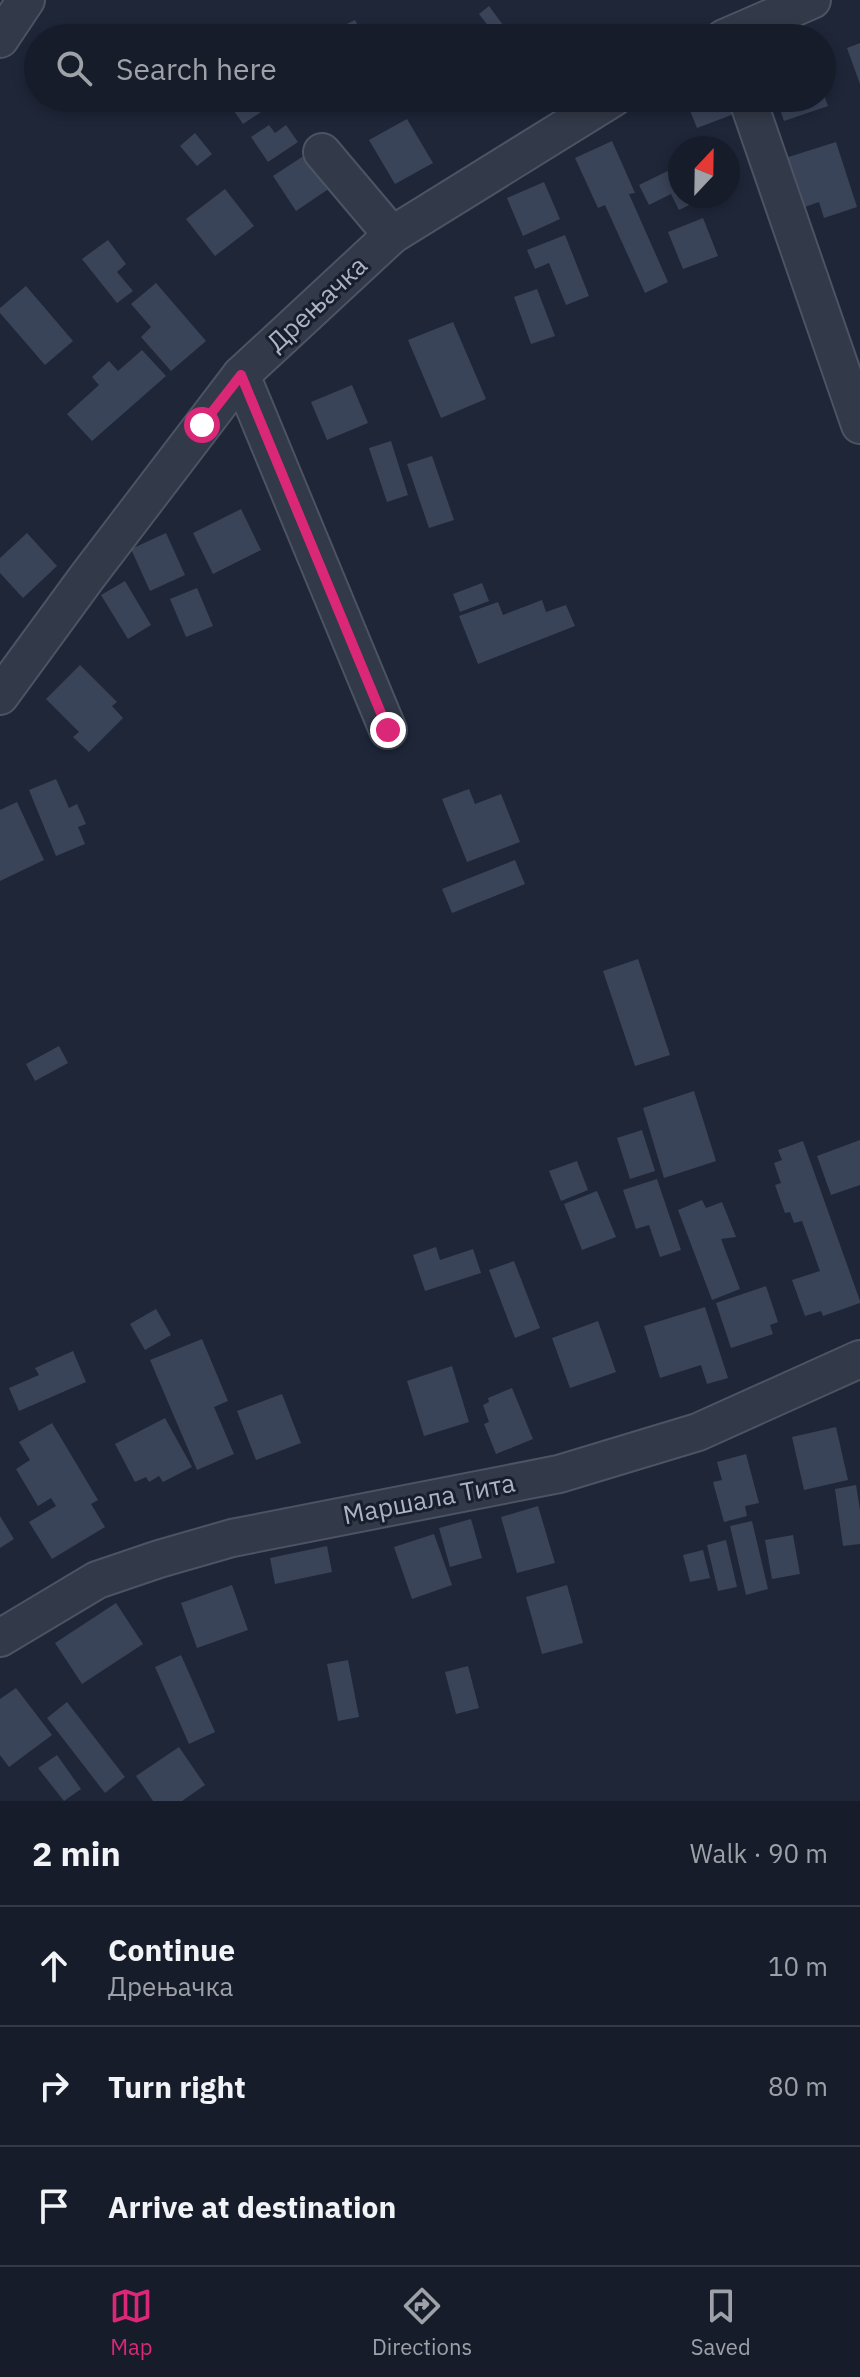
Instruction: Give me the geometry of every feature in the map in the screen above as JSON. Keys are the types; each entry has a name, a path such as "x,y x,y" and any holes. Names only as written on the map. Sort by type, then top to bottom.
{"street":[{"path":"0,39 26,0"},
{"path":"758,24 812,0"},
{"name":"Дрењачка","path":"0,696 241,375 392,235 590,112"},
{"path":"752,112 860,425"},
{"path":"322,152 392,235"},
{"path":"241,375 388,730"},
{"name":"Маршала Тита","path":"0,1638 97,1580 159,1559 232,1538 559,1474 698,1432 860,1359"}],"building":[{"path":"489,6 502,24 487,24 479,14"},
{"path":"860,43 860,84 847,48"},
{"path":"235,112 261,112 243,124"},
{"path":"691,112 733,112 734,114 697,128"},
{"path":"781,112 810,112 784,121"},
{"path":"407,119 433,163 395,184 369,140"},
{"path":"269,125 275,133 286,125 298,142 268,162 251,137"},
{"path":"195,133 212,154 197,166 180,146"},
{"path":"612,141 635,193 629,194 668,282 645,293 605,205 598,208 575,158"},
{"path":"836,142 857,207 824,218 819,202 799,209 782,159"},
{"path":"308,153 330,188 296,211 273,176"},
{"path":"668,171 668,196 649,205 639,185"},
{"path":"544,182 560,219 523,236 507,198"},
{"path":"225,189 254,226 215,256 186,219"},
{"path":"703,218 718,256 683,269 668,232"},
{"path":"565,235 589,296 566,305 549,263 535,269 527,250"},
{"path":"108,240 126,264 117,272 133,291 117,303 82,259"},
{"path":"156,283 206,341 171,371 141,337 151,327 131,304"},
{"path":"26,286 73,341 45,365 0,313 0,308"},
{"path":"537,289 555,336 531,344 514,297"},
{"path":"453,322 486,399 441,418 408,340"},
{"path":"142,350 166,376 92,441 67,414 99,385 92,377 109,361 118,371"},
{"path":"352,385 368,423 327,440 311,402"},
{"path":"391,441 408,495 387,502 369,448"},
{"path":"432,456 454,520 429,528 407,464"},
{"path":"241,509 261,550 213,574 193,533"},
{"path":"27,533 57,566 23,598 0,573 0,558"},
{"path":"166,533 185,575 150,591 131,549"},
{"path":"125,581 151,625 128,639 101,595"},
{"path":"482,583 489,601 460,612 453,594"},
{"path":"197,588 213,626 186,637 170,599"},
{"path":"542,600 546,612 566,605 575,626 478,664 459,616 498,602 503,615"},
{"path":"80,665 117,702 112,706 123,718 89,752 73,737 79,732 46,699"},
{"path":"56,779 69,808 77,804 86,824 78,827 85,844 56,856 29,790"},
{"path":"469,789 475,804 501,794 520,842 467,862 442,799"},
{"path":"17,802 44,860 0,881 0,810"},
{"path":"515,860 525,884 452,913 442,889"},
{"path":"638,959 670,1055 635,1066 603,971"},
{"path":"59,1046 68,1063 35,1081 26,1064"},
{"path":"694,1091 716,1161 664,1178 643,1108"},
{"path":"642,1130 655,1171 630,1179 617,1138"},
{"path":"860,1140 860,1185 831,1195 817,1156"},
{"path":"803,1141 860,1301 823,1316 821,1311 805,1316 792,1280 820,1271 802,1221 794,1223 790,1212 785,1213 775,1185 781,1183 774,1163 782,1160 778,1150"},
{"path":"577,1161 588,1190 561,1201 549,1171"},
{"path":"657,1179 681,1250 660,1257 649,1225 636,1229 623,1190"},
{"path":"597,1191 616,1237 582,1250 564,1204"},
{"path":"702,1200 706,1208 722,1202 736,1237 721,1239 740,1289 712,1300 678,1210"},
{"path":"436,1247 440,1260 473,1249 481,1273 425,1291 413,1255"},
{"path":"514,1261 540,1328 515,1338 489,1270"},
{"path":"766,1286 778,1322 770,1325 773,1334 731,1348 716,1303"},
{"path":"705,1307 728,1378 707,1384 701,1365 660,1378 644,1326"},
{"path":"156,1309 171,1335 145,1350 130,1324"},
{"path":"598,1321 616,1372 570,1388 552,1338"},
{"path":"202,1339 228,1401 214,1407 234,1454 197,1470 150,1360"},
{"path":"73,1351 86,1382 19,1411 9,1388 39,1375 35,1368"},
{"path":"452,1366 469,1422 424,1436 407,1381"},
{"path":"512,1388 533,1439 496,1454 484,1424 489,1422 483,1405 489,1402 488,1398"},
{"path":"282,1394 301,1443 256,1460 237,1411"},
{"path":"165,1418 192,1467 163,1482 159,1476 149,1482 146,1477 135,1482 115,1444"},
{"path":"52,1423 98,1500 91,1504 105,1527 52,1559 29,1522 56,1506 51,1498 38,1506 16,1469 30,1460 19,1442"},
{"path":"836,1427 848,1480 804,1490 792,1437"},
{"path":"746,1454 759,1503 745,1506 747,1516 724,1522 713,1482 722,1480 717,1462"},
{"path":"856,1485 860,1544 843,1546 835,1489"},
{"path":"538,1506 555,1563 517,1573 501,1517"},
{"path":"0,1516 14,1539 0,1548"},
{"path":"471,1519 482,1558 450,1567 439,1528"},
{"path":"752,1521 768,1589 746,1595 730,1526"},
{"path":"434,1534 452,1585 412,1599 394,1547"},
{"path":"793,1535 800,1574 772,1579 765,1540"},
{"path":"726,1540 737,1587 718,1591 707,1545"},
{"path":"327,1546 332,1572 275,1584 270,1558"},
{"path":"703,1550 710,1578 690,1582 683,1555"},
{"path":"232,1585 248,1630 197,1648 181,1603"},
{"path":"567,1585 583,1643 542,1654 526,1597"},
{"path":"116,1603 143,1644 82,1684 55,1643"},
{"path":"181,1655 215,1732 189,1744 155,1667"},
{"path":"348,1660 359,1717 338,1721 327,1664"},
{"path":"468,1666 479,1708 456,1714 445,1672"},
{"path":"16,1688 52,1735 9,1767 0,1755 0,1699"},
{"path":"67,1702 125,1777 105,1793 47,1718"},
{"path":"179,1747 205,1785 182,1801 153,1801 136,1776"},
{"path":"57,1755 81,1789 64,1801 38,1768"}],"route":[{"path":"202,425 241,375 388,730"}]}
